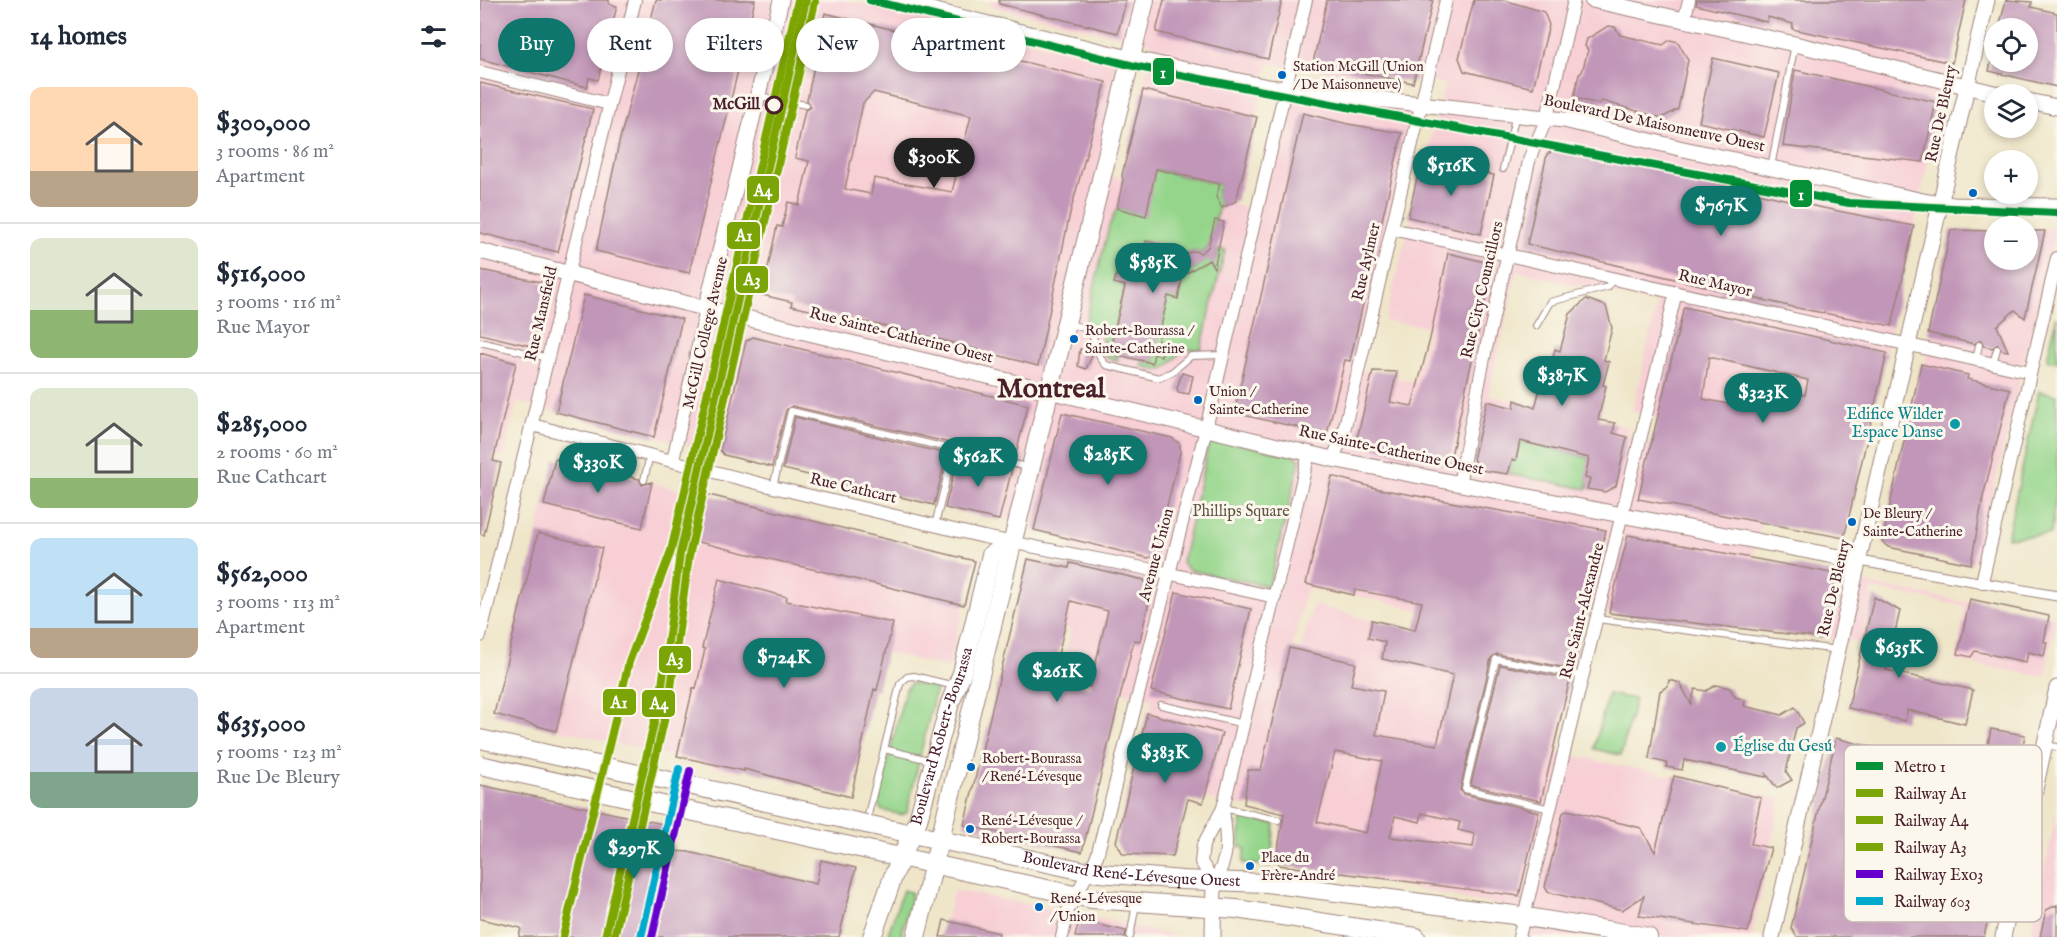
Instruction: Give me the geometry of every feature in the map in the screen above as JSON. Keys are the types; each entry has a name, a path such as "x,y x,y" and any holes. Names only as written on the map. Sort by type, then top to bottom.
{"main road":[{"name":"Boulevard Robert-Bourassa","path":"916,937 1145,0"},
{"name":"Boulevard Robert-Bourassa","path":"873,937 900,858 918,820 933,761 957,686 991,555 1013,542"},
{"name":"Boulevard René-Lévesque Ouest","path":"480,739 1089,872 1214,882 1267,883 1524,917 1648,937"},
{"name":"Boulevard René-Lévesque Ouest","path":"480,765 1076,896 1214,908 1360,932 1416,937"}],"street":[{"name":"Rue Mansfield","path":"480,636 635,0"},
{"name":"McGill College Avenue","path":"673,460 706,309 781,0"},
{"name":"McGill College Avenue","path":"693,465 806,0"},
{"name":"Boulevard De Maisonneuve Ouest","path":"890,0 1129,58 1286,89 1564,120 1770,168 1940,204 2057,206"},
{"name":"Avenue Union","path":"1062,937 1068,910 1097,856 1206,429 1306,0"},
{"name":"Rue Aylmer","path":"1332,459 1342,439 1446,0"},
{"name":"Rue City Councillors","path":"1459,484 1485,353 1530,157 1547,118 1574,0"},
{"path":"1592,0 1795,44 1984,91"},
{"path":"1684,21 1689,0"},
{"name":"Rue De Bleury","path":"1772,937 1987,0"},
{"path":"480,72 535,80 609,104"},
{"path":"2038,103 2057,107"},
{"name":"Rue Mayor","path":"1392,229 2030,372"},
{"name":"Rue Sainte-Catherine Ouest","path":"480,251 706,309 814,332 1049,392 1332,459 1860,561 2057,596"},
{"path":"1982,582 2057,258"},
{"name":"Rue Saint-Alexandre","path":"1519,937 1676,292"},
{"name":"Rue Cathcart","path":"532,425 773,487 934,525 1275,597"},
{"path":"1214,882 1201,862 1203,845 1223,808 1309,453"},
{"path":"2042,782 2051,746 2057,688"},
{"path":"1213,937 1214,882 1225,864 1223,808"},
{"path":"2003,937 2007,922"}],"lane":[{"path":"1770,168 1795,44"},
{"path":"758,96 806,105"},
{"path":"1503,169 1516,113"},
{"path":"1536,326 1550,302 1608,287 1613,278"},
{"path":"1066,323 1088,328 1097,341 1101,360 1106,365 1159,378 1172,372 1191,356 1223,355"},
{"path":"480,342 549,358"},
{"path":"1976,360 1979,345"},
{"path":"1993,364 1997,349"},
{"path":"773,487 791,411 1031,468"},
{"path":"934,525 954,449"},
{"path":"644,480 650,454"},
{"path":"1597,619 1839,650"},
{"path":"1551,809 1465,789 1496,659 1583,677"},
{"path":"866,824 899,687 904,679 914,676 957,686"},
{"path":"1161,705 1244,724"},
{"path":"884,749 933,761"},
{"path":"1223,808 1278,820"},
{"path":"1130,937 1136,903"}],"shaded area":[{"path":"480,0 844,0 923,18 891,18 891,72 1026,72 1026,41 1116,62 1102,173 1257,210 1286,89 1422,104 1359,369 1414,382 1429,327 1385,321 1445,84 1268,64 1240,192 1123,167 1153,44 989,6 991,0 1964,0 1847,528 1774,518 1780,443 1632,412 1657,304 1517,271 1488,395 1525,404 1523,412 1527,413 1516,460 1508,474 1600,428 1602,421 1629,427 1628,434 1768,493 1752,563 2056,618 2045,677 1956,661 1965,606 1873,589 1861,643 1615,610 1493,627 1354,595 1306,588 1264,773 1250,771 1245,807 1188,795 1120,838 1152,698 1061,679 1071,629 1054,625 1072,536 1016,521 937,506 950,454 801,418 795,422 783,469 517,402 503,457 480,451"},
{"path":"2057,227 1976,561 1889,536 1951,238 1984,254 1984,270 2038,270 2038,229"},
{"path":"555,459 975,561 949,668 774,625 738,772 494,714"},
{"path":"1313,605 1505,654 1520,610 1584,622 1556,752 1781,799 1752,937 1525,937 1531,912 1283,862 1284,807 1259,802"},
{"path":"2057,811 2057,937 2030,937 2033,922 2042,922 2042,881"},
{"path":"954,890 1070,912 1178,937 942,937"}],"green space":[{"path":"1141,166 1224,186 1218,189 1217,198 1220,203 1208,247 1201,253 1194,251 1186,254 1184,262 1165,253 1167,246 1146,241 1144,249 1133,247 1129,266 1119,264 1114,283 1125,286 1109,352 1117,355 1118,360 1105,357 1101,332 1086,321 1109,226 1117,208 1145,215"},
{"path":"1219,249 1225,250 1201,349 1183,350 1162,369 1141,366 1143,361 1153,363 1156,354 1162,355 1163,346 1157,344 1168,296 1177,299 1182,279 1174,277 1196,268 1207,256 1211,262 1216,260"},
{"path":"2057,316 2057,362 2047,359"},
{"path":"2039,391 2057,395 2057,478 2051,534 2007,538"},
{"name":"Phillips Square","path":"1210,438 1293,455 1300,460 1269,586 1189,570 1182,563"},
{"path":"1520,441 1589,458 1587,489 1508,474 1512,460 1516,460"},
{"path":"911,683 936,688 907,812 902,815 881,810 878,803 905,690"},
{"path":"1608,694 1635,699 1621,755 1594,749"},
{"name":"Place du Frère-André","path":"1242,818 1275,824 1270,866 1243,863 1245,848 1239,847"},
{"path":"903,890 912,893 901,937 887,937"}],"building":[{"path":"481,0 609,0 609,4 617,6 614,18 587,18 587,72 600,72 598,80 589,78 587,87 530,72 575,72 575,18 498,18 498,64 480,59"},
{"path":"656,0 755,0 751,18 685,18 685,72 738,72 689,273 596,251 619,143 637,72 673,72 673,18 651,18"},
{"path":"999,0 1126,0 1118,33 999,4"},
{"path":"1164,0 1282,0 1268,59 1156,32"},
{"path":"1327,0 1433,0 1413,83 1313,63"},
{"path":"1474,0 1504,0 1544,12 1549,25 1533,88 1464,71 1459,58"},
{"path":"1697,0 1966,0 1952,63 1792,29 1793,24 1768,17 1767,22 1696,5"},
{"path":"2006,0 2032,2 2031,7 2057,13 2057,87 1993,72 2038,72 2038,18 2002,18"},
{"path":"825,13 845,18 824,18"},
{"path":"879,26 891,29 891,72 1026,72 1026,62 1106,82 1070,213 1038,366 916,333 791,306 792,302 762,295 777,226 782,227 788,202 799,205 809,161 795,158 805,110 811,107 807,100 813,72 879,72","holes":["874,92 971,116 952,192 874,178 871,194 845,189 863,103"]},
{"path":"1608,26 1615,27 1620,35 1663,45 1670,40 1678,42 1688,60 1678,109 1662,118 1602,101 1598,104 1574,98 1579,74 1582,72 1588,50 1585,46 1587,39"},
{"path":"1713,58 1779,73 1764,137 1699,122"},
{"path":"1795,70 1936,102 1923,162 1783,146"},
{"path":"480,83 593,109 558,252 480,233"},
{"path":"1143,90 1257,117 1236,201 1222,208 1216,197 1220,184 1156,169 1146,216 1117,208 1122,175"},
{"path":"1303,113 1348,124 1402,133 1350,361 1345,360 1327,434 1234,413"},
{"path":"1560,147 1818,207 1914,226 1892,326 1797,308 1527,244 1547,154"},
{"path":"1421,161 1479,175 1480,172 1494,175 1481,234 1408,217"},
{"path":"1215,220 1224,222 1214,268 1209,260 1183,275 1178,299 1168,296 1157,344 1164,345 1161,356 1154,354 1152,363 1109,353 1125,286 1114,283 1119,264 1129,266 1133,247 1144,249 1146,241 1167,246 1165,253 1179,256 1194,251 1201,253 1208,247"},
{"path":"1951,230 1984,231 1984,270 2036,270 2025,318 2015,310 1997,326 2008,351 2002,350 1998,344 1992,348 1984,346 1981,340 1974,344 1928,333"},
{"path":"2038,231 2045,231 2038,261"},
{"path":"1448,253 1493,264 1449,465 1356,443 1373,371 1397,372 1390,402 1412,406 1430,339"},
{"path":"480,270 541,282 547,286 531,346 480,334"},
{"path":"584,295 682,319 654,437 556,412"},
{"path":"1586,299 1606,306 1612,328 1604,360 1609,362 1598,420 1615,423 1613,433 1627,437 1616,486 1605,492 1587,489 1590,479 1585,478 1589,458 1520,441 1516,460 1512,460 1508,474 1480,470 1473,459 1487,401 1514,408 1515,400 1535,408 1546,365 1551,366 1555,349 1560,351 1570,314"},
{"path":"1684,307 1887,353 1844,538 1638,499","holes":["1709,357 1808,380 1805,395 1742,385 1738,406 1703,399"]},
{"path":"753,337 1028,405 1015,458 792,406 786,410 772,467 724,455 720,450 746,341"},
{"path":"1080,349 1091,351 1092,356 1086,369 1078,366"},
{"path":"480,353 516,363 493,461 501,463 484,535 480,534"},
{"name":"Edifice Wilder Espace Danse","path":"1921,364 1968,375 1967,379 2010,389 1983,497 1971,564 1888,547 1882,541"},
{"path":"1182,373 1193,376 1189,394 1178,392 1177,388"},
{"path":"1062,413 1172,438 1180,444 1180,453 1155,555 1148,558 1034,530"},
{"path":"795,417 947,454 934,505 783,469"},
{"path":"958,456 1012,469 999,520 945,508"},
{"path":"555,459 639,479 642,485 652,482 642,528 544,505"},
{"path":"1332,476 1379,489 1606,530 1572,669 1497,654 1491,658 1460,790 1464,794 1539,812 1519,896 1279,865 1276,860 1284,814 1244,804 1248,770 1261,770 1289,648 1356,663 1351,685 1384,691 1376,735 1437,745 1453,675 1382,659 1385,642 1368,638 1372,620 1415,630 1422,602 1355,590 1354,595 1306,584","holes":["1335,752 1382,761 1366,833 1317,822","1422,813 1460,822 1458,830 1475,834 1473,847 1390,837 1395,816 1420,822"]},
{"path":"701,493 975,561 964,605 690,540"},
{"path":"538,533 602,548 556,731 494,714"},
{"path":"1628,535 1837,574 1822,638 1609,613"},
{"path":"1028,559 1069,568 1070,563 1144,580 1151,593 1140,641 1134,640 1082,852 964,825","holes":["1071,601 1108,611 1090,687 1059,682 1063,664 1056,663"]},
{"path":"719,579 787,597 786,601 893,623 877,690 874,689 851,797 744,769 744,771 677,756 693,688 696,689 705,649 702,648"},
{"path":"1176,592 1251,609 1228,709 1151,691"},
{"path":"1874,597 1900,611 1886,670 1973,690 1965,724 1907,710 1905,721 1848,708"},
{"path":"1970,599 2049,616 2044,656 2028,652 2026,662 1975,651 1971,657 1958,654"},
{"path":"1500,665 1570,679 1541,801 1471,785"},
{"name":"Église du Gesú","path":"1669,680 1680,683 1691,704 1695,689 1706,691 1716,685 1730,688 1735,697 1745,700 1744,706 1782,715 1795,707 1804,723 1796,728 1786,772 1792,780 1777,788 1766,774 1766,777 1684,760 1682,770 1666,767 1667,763 1649,759 1660,691 1668,686"},
{"path":"1147,713 1222,733 1203,803 1188,799 1173,856 1123,854 1116,842"},
{"path":"1991,729 2025,735 2023,745 1988,745"},
{"path":"1836,738 1863,745 1844,745 1844,922 1987,922 1984,937 1797,937 1791,928"},
{"path":"1674,776 1761,798 1751,844 1771,848 1748,932 1639,916 1644,896 1622,910 1548,892 1545,887 1563,813 1567,810 1641,828 1655,852"},
{"path":"480,785 677,827 671,851 689,852 816,884 821,860 856,868 839,937 519,937 521,928 480,919"},
{"path":"2057,905 2057,937 2040,937 2046,910"},
{"path":"944,920 999,933 998,937 940,937"},
{"path":"1079,920 1126,931 1125,937 1075,937"}],"metro line":[{"name":"1","path":"870,0 1138,67 1849,203 2057,213"}],"rail line":[{"name":"A1","path":"563,937 629,662 671,551 798,0"},
{"name":"A4","path":"605,937 661,693 680,554 806,0"},
{"name":"A3","path":"614,937 670,695 689,556 815,2"},
{"name":"603","path":"641,937 679,769"},
{"name":"Exo3","path":"652,937 690,771"}],"place":[{"name":"Station McGill (Union / De Maisonneuve)","path":"1282,75"},
{"name":"McGill","path":"774,105"},
{"name":"Robert-Bourassa / Sainte-Catherine","path":"1074,339"},
{"name":"Union / Sainte-Catherine","path":"1198,400"},
{"name":"Edifice Wilder Espace Danse","path":"1955,424"},
{"name":"De Bleury / Sainte-Catherine","path":"1852,522"},
{"name":"Église du Gesú","path":"1721,747"},
{"name":"Robert-Bourassa / René-Lévesque","path":"971,767"},
{"name":"René-Lévesque / Robert-Bourassa","path":"970,829"},
{"name":"Place du Frère-André","path":"1250,866"},
{"name":"René-Lévesque / Union","path":"1039,907"}],"district":[{"name":"Montreal","path":"1051,389"}]}
